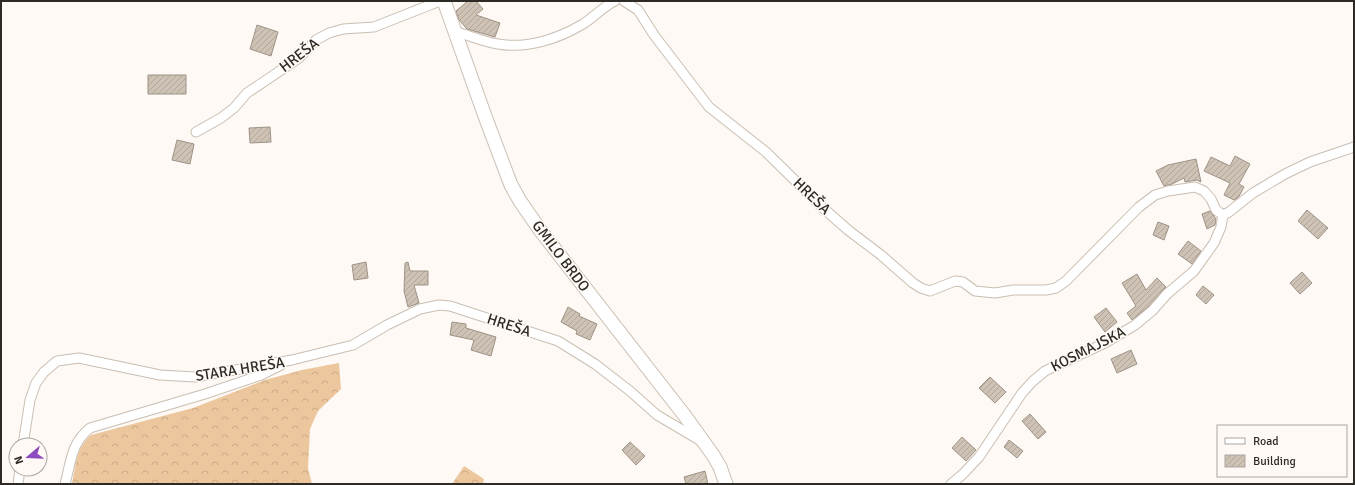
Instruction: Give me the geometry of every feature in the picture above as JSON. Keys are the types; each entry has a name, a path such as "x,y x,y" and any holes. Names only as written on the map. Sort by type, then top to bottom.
{"main road":[{"name":"GMILO BRDO","path":"444,1 510,185 540,230 644,365 673,400 705,444 720,467 726,484"}],"street":[{"name":"HREŠA","path":"196,132 221,118 234,108 247,93 299,58 316,40 329,33 343,29 374,27 440,1"},
{"path":"454,31 498,44 517,45 538,43 560,36 583,24 615,1"},
{"name":"HREŠA","path":"624,1 638,10 654,35 709,107 766,152 828,212 921,288 930,291 955,281 963,282 975,291 984,293 1025,289 1046,290 1056,288 1066,281 1139,207 1155,195 1168,191 1195,187 1204,191 1211,199 1216,210 1223,215"},
{"path":"1223,215 1230,212 1253,193 1285,174 1310,162 1354,148"},
{"name":"KOSMAJSKA","path":"951,484 979,457 1022,393 1045,371 1105,343 1135,325 1167,294 1194,271 1214,243 1221,227 1223,215"},
{"name":"HREŠA","path":"292,360 353,345 387,325 420,309 439,305 450,306 558,341 595,364 630,391 657,415 705,444"},
{"name":"STARA HREŠA","path":"24,437 30,400 36,383 44,372 57,361 80,358 160,375 195,377 292,360"},
{"name":"STARA HREŠA","path":"65,484 74,446 81,435 90,428 163,407 254,377 292,360"}],"green space":[{"path":"339,363 341,389 318,411 310,429 308,468 312,484 72,484 79,451 91,435 193,408 265,380 302,370"},
{"path":"464,466 484,479 483,484 452,484"}],"building":[{"path":"468,1 476,1 483,9 476,15 500,23 495,37 467,29 459,20 456,11"},
{"path":"257,25 278,32 271,56 250,49"},
{"path":"148,75 186,75 186,94 148,94"},
{"path":"270,127 271,142 250,143 249,128"},
{"path":"177,140 194,144 190,164 172,160"},
{"path":"1235,156 1250,164 1239,184 1244,187 1238,198 1234,200 1224,195 1230,183 1204,171 1211,157 1230,166"},
{"path":"1196,159 1201,182 1197,180 1185,182 1184,178 1164,186 1156,171 1168,165"},
{"path":"1307,210 1328,228 1318,239 1298,221"},
{"path":"1210,211 1216,219 1215,225 1207,229 1202,214"},
{"path":"1158,222 1169,226 1164,240 1153,235"},
{"path":"1188,241 1201,251 1192,264 1178,254"},
{"path":"366,262 368,278 354,280 352,265"},
{"path":"408,262 410,271 428,271 428,285 414,285 419,303 408,307 404,291 405,263"},
{"path":"1302,272 1312,283 1300,294 1290,283"},
{"path":"1137,274 1146,290 1157,278 1166,287 1148,307 1132,320 1127,313 1136,306 1122,283"},
{"path":"1203,286 1214,295 1206,304 1196,295"},
{"path":"568,307 580,314 579,316 597,324 590,340 576,334 577,331 561,322"},
{"path":"1106,308 1117,322 1105,332 1094,317"},
{"path":"452,322 466,324 466,328 496,337 491,356 471,350 474,340 450,335"},
{"path":"1131,350 1137,364 1117,373 1111,359"},
{"path":"990,377 1006,392 995,403 979,388"},
{"path":"1030,414 1046,432 1038,439 1022,421"},
{"path":"962,437 976,450 966,461 952,448"},
{"path":"1009,440 1023,451 1017,458 1004,447"},
{"path":"630,442 645,456 636,465 622,450"},
{"path":"705,471 708,484 686,484 684,477"}]}
